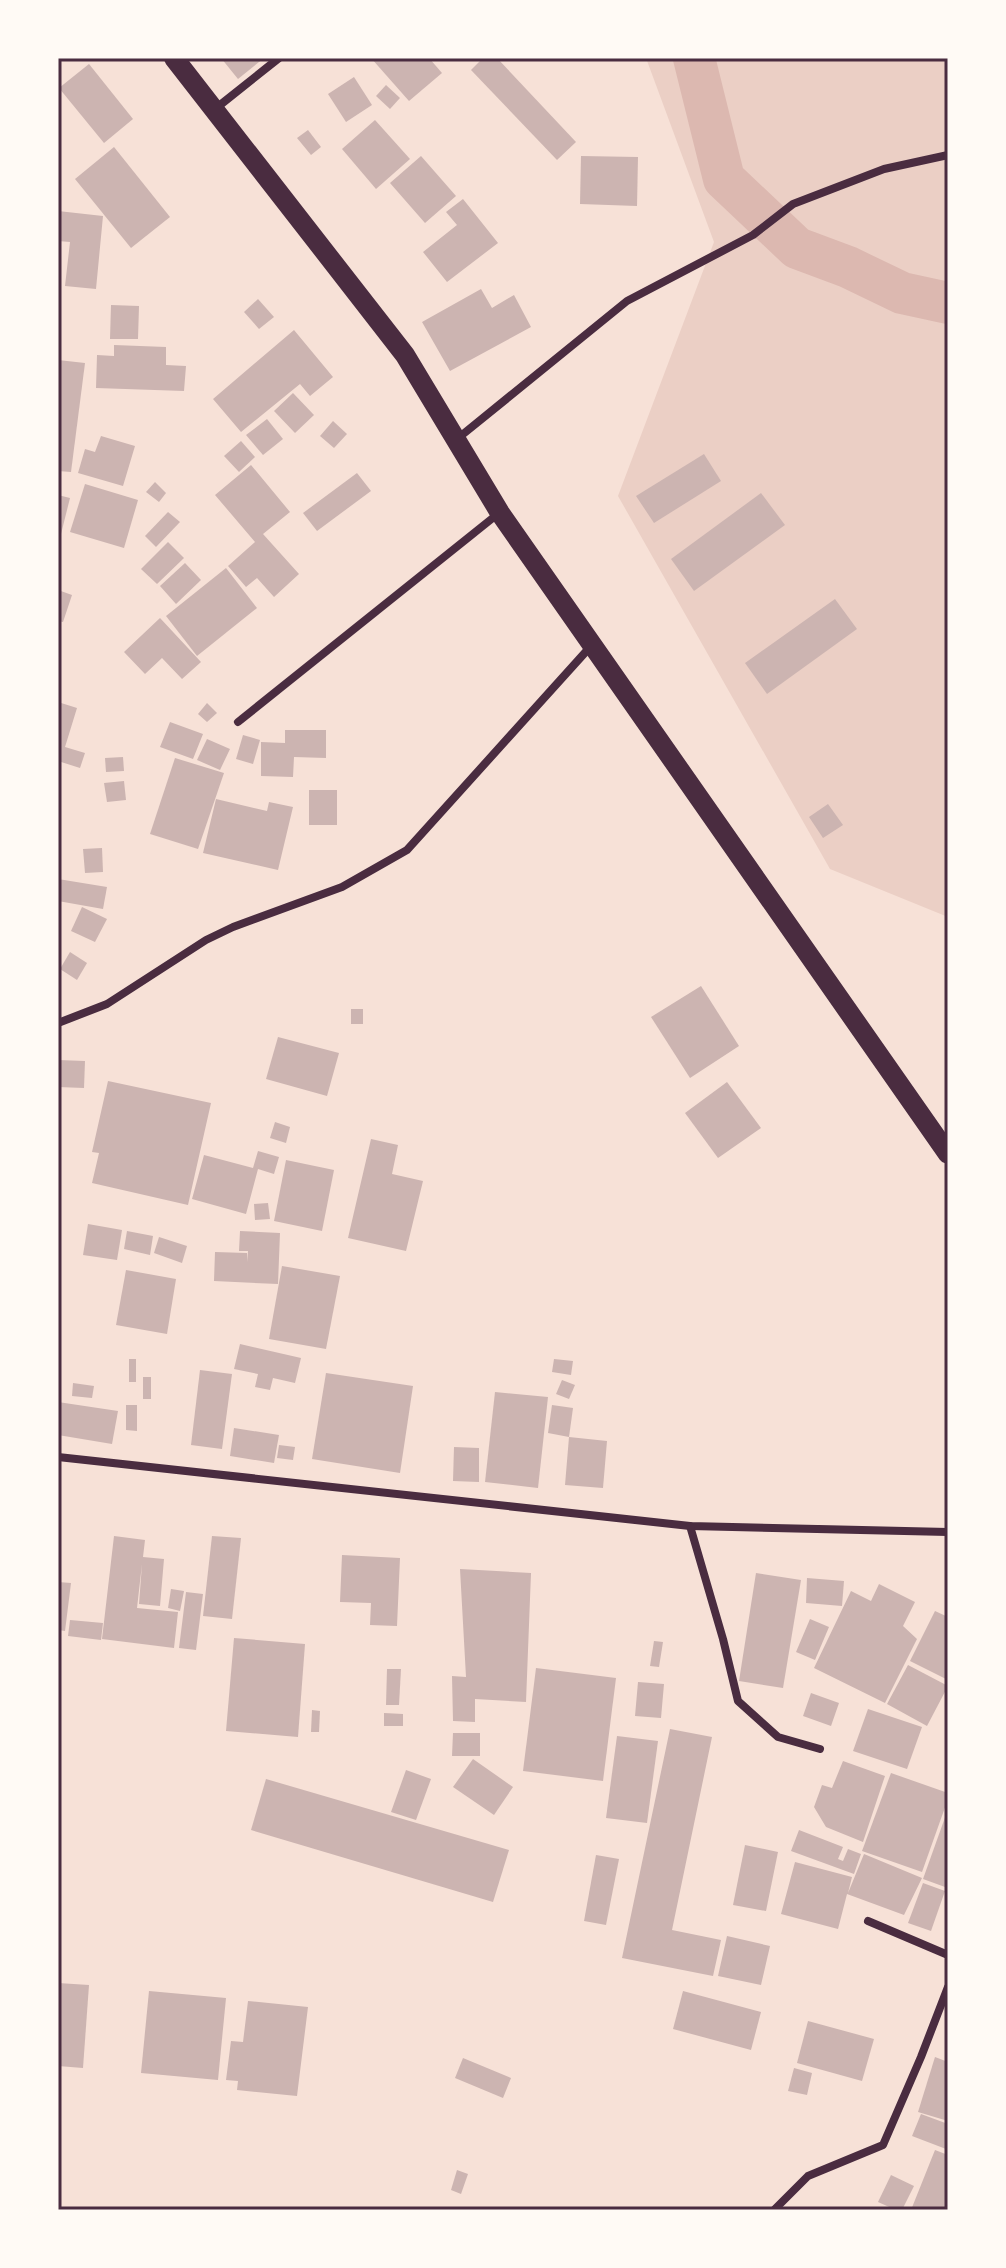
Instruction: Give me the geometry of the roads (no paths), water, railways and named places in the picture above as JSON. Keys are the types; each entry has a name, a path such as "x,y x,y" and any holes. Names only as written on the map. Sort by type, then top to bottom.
{"main road":[{"path":"174,58 405,355 500,513 948,1154"}],"street":[{"path":"214,109 279,58"},
{"path":"455,440 627,301 753,235 793,204 884,169 948,155"},
{"path":"238,722 500,513"},
{"path":"58,1023 107,1004 206,940 342,887 407,850 592,646"},
{"path":"58,1457 690,1526 948,1532"},
{"path":"690,1526 738,1701 778,1737 820,1749"},
{"path":"868,1921 948,1955"},
{"path":"774,2210 808,2176 883,2145 948,1987"}],"waterway":[{"path":"694,58 724,179 797,248 848,267 902,293 948,303"}]}
